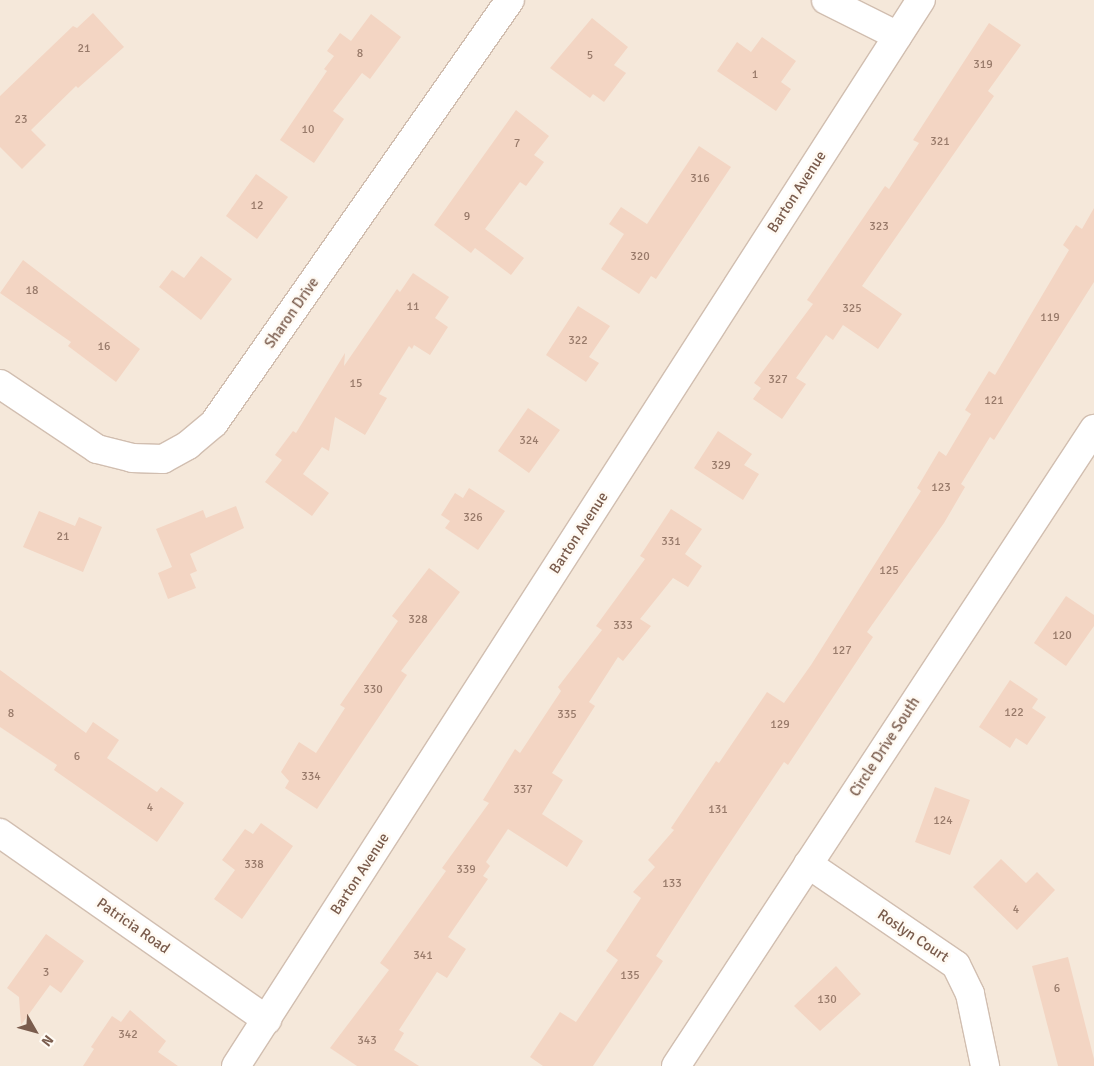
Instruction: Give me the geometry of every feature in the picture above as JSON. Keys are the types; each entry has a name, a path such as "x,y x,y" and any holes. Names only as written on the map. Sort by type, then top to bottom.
{"street":[{"name":"Sharon Drive","path":"0,384 97,449 132,458 163,459 188,445 214,423 510,0"},
{"path":"826,0 898,36"},
{"name":"Barton Avenue","path":"236,1066 921,0"},
{"name":"Circle Drive South","path":"676,1066 1094,430"},
{"name":"Patricia Road","path":"0,833 267,1020"},
{"name":"Roslyn Court","path":"808,864 956,965 970,994 985,1066"}],"shaded area":[{"path":"0,0 1094,0 1094,1066 0,1066"}],"building":[{"path":"93,13 124,47 78,88 76,86 31,130 46,145 22,169 0,147 0,96 73,26 77,28"},
{"path":"371,14 401,37 370,79 362,73 333,111 344,119 314,163 280,140 327,71 324,69 334,56 327,51 340,33 351,41"},
{"path":"592,18 628,47 614,65 626,73 604,102 593,94 590,98 550,68"},
{"path":"989,23 1021,45 988,91 994,96 862,286 902,314 878,349 843,325 833,340 826,335 796,378 806,384 782,419 753,399 761,388 754,383 813,304 807,300 885,186 889,189 919,143 913,140"},
{"path":"762,37 796,61 781,82 791,89 776,111 717,71 737,42 751,52"},
{"path":"516,110 549,136 534,155 544,162 526,186 520,182 485,229 524,258 511,275 475,248 471,253 434,225"},
{"path":"699,146 731,167 656,279 651,276 639,294 601,269 624,234 609,224 621,207 647,224"},
{"path":"256,174 288,197 257,239 226,216"},
{"path":"1094,208 1094,282 994,440 990,437 961,484 965,487 944,523 867,632 873,637 788,765 784,762 709,874 656,956 663,961 593,1066 543,1066 530,1057 560,1012 576,1022 618,960 606,951 641,898 633,892 655,867 648,860 674,830 671,828 716,761 719,763 767,692 784,703 811,665 921,491 917,488 939,451 946,456 971,414 965,410 989,371 995,375 1069,250 1063,245 1076,225 1082,229"},
{"path":"201,256 232,279 201,320 159,287 172,270 184,278"},
{"path":"23,260 140,349 116,382 68,346 71,342 0,293"},
{"path":"413,273 449,297 435,318 448,327 430,355 414,345 412,349 409,346 379,394 387,398 365,435 335,417 329,451 322,447 303,474 329,493 312,516 265,482 282,460 275,455 293,431 296,433 345,353 344,366 397,289 400,292"},
{"path":"578,306 610,326 589,357 599,363 586,382 546,355"},
{"path":"528,408 560,430 529,473 498,451"},
{"path":"718,431 752,454 744,465 759,474 743,500 694,468"},
{"path":"469,488 505,511 478,550 445,528 450,521 441,515 455,493 463,498"},
{"path":"236,506 244,528 190,554 197,571 190,574 196,588 168,599 158,573 172,567 156,529 203,510 206,518"},
{"path":"671,509 702,529 685,554 702,566 688,587 673,578 640,619 651,626 623,661 618,657 589,702 595,706 552,773 563,780 542,814 583,841 567,867 508,829 486,862 490,866 483,876 488,879 448,937 466,949 447,978 437,972 399,1030 404,1033 394,1050 419,1066 357,1066 330,1048 389,970 380,963 446,871 442,868 489,803 483,800 515,749 520,753 561,691 558,687 602,630 596,626 645,559 640,556"},
{"path":"39,511 75,526 79,517 102,527 83,572 23,547"},
{"path":"429,568 460,592 401,671 407,675 317,809 285,788 289,781 281,772 299,742 316,753 345,708 340,705 398,621 392,616"},
{"path":"1066,596 1094,615 1094,626 1066,666 1034,643"},
{"path":"0,670 86,733 93,722 119,740 107,758 157,792 161,787 184,803 157,842 54,770 57,765 0,727"},
{"path":"1010,680 1038,699 1032,708 1046,717 1027,745 1016,738 1010,748 979,727"},
{"path":"935,787 970,800 950,855 915,842"},
{"path":"261,823 293,846 242,919 214,899 235,870 222,860 245,829 253,834"},
{"path":"1001,859 1026,883 1037,872 1055,890 1017,930 973,887"},
{"path":"46,934 84,961 61,993 50,985 21,1025 19,997 7,988"},
{"path":"1068,957 1094,1059 1094,1066 1058,1066 1032,966"},
{"path":"836,966 861,994 820,1031 794,1006"},
{"path":"130,1010 166,1041 158,1052 178,1066 83,1066 94,1049 91,1047 112,1016 121,1022"}]}
